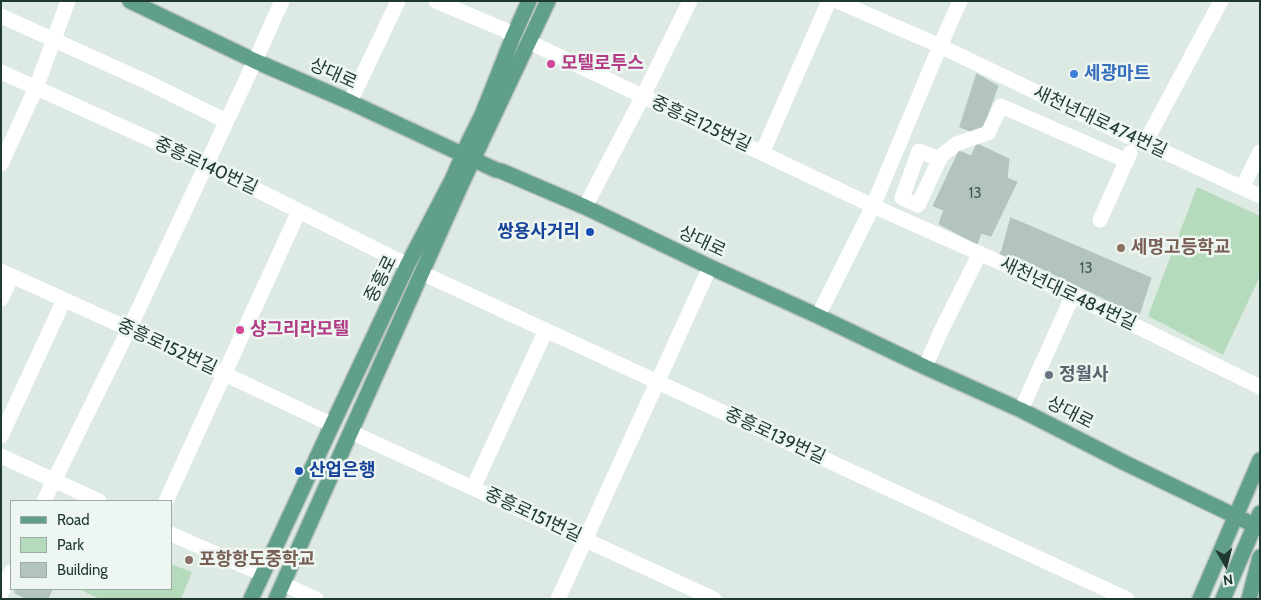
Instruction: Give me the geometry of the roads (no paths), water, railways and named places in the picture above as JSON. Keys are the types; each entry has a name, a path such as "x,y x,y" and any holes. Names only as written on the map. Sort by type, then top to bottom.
{"main road":[{"name":"상대로","path":"130,1 255,61 350,102 468,157 585,207 710,267 1021,410 1125,463 1236,516 1257,519"},
{"name":"중흥로","path":"251,599 408,264 452,180 468,157 469,140 482,115 513,37 530,1"},
{"name":"중흥로","path":"276,599 422,273 468,157 529,42 548,1"},
{"path":"1200,599 1260,460"},
{"path":"1257,519 1260,549"},
{"path":"1223,599 1257,519"},
{"path":"1249,599 1260,557"}],"street":[{"path":"1,164 36,88 68,1"},
{"path":"44,500 129,329 282,1"},
{"path":"350,102 398,1"},
{"path":"436,1 505,30 513,37"},
{"path":"585,207 690,1"},
{"path":"762,153 829,1"},
{"name":"새천년대로474번길","path":"837,1 940,46 1260,196"},
{"path":"818,316 873,206 960,1"},
{"path":"1100,220 1127,161 1221,1"},
{"path":"1,16 147,82 226,121"},
{"name":"중흥로125번길","path":"529,42 873,206"},
{"name":"중흥로140번길","path":"1,72 205,164 408,264"},
{"path":"940,159 919,151 902,198 918,204 940,159 941,156 956,144 988,133 1012,81"},
{"path":"1001,106 1127,161"},
{"path":"1242,188 1260,152"},
{"path":"892,162 912,170"},
{"name":"새천년대로484번길","path":"873,206 1073,295 1260,387"},
{"path":"166,500 299,211"},
{"path":"925,367 980,253"},
{"path":"558,599 710,267"},
{"name":"중흥로139번길","path":"422,273 1127,599"},
{"path":"1,299 7,274"},
{"name":"중흥로152번길","path":"7,274 332,423"},
{"path":"1021,410 1073,295"},
{"path":"1,436 64,300"},
{"path":"473,488 546,330"},
{"name":"중흥로151번길","path":"351,432 714,599"},
{"path":"1,456 97,500"},
{"path":"172,534 262,574"},
{"path":"1,594 10,574"},
{"path":"283,584 316,599"}],"place":[{"name":"모텔로투스","path":"551,64"},
{"name":"세광마트","path":"1074,74"},
{"name":"쌍용사거리","path":"590,232"},
{"name":"세명고등학교","path":"1121,248"},
{"name":"샹그리라모텔","path":"240,330"},
{"name":"정월사","path":"1049,375"},
{"name":"산업은행","path":"299,471"},
{"name":"포항항도중학교","path":"189,560"}]}
